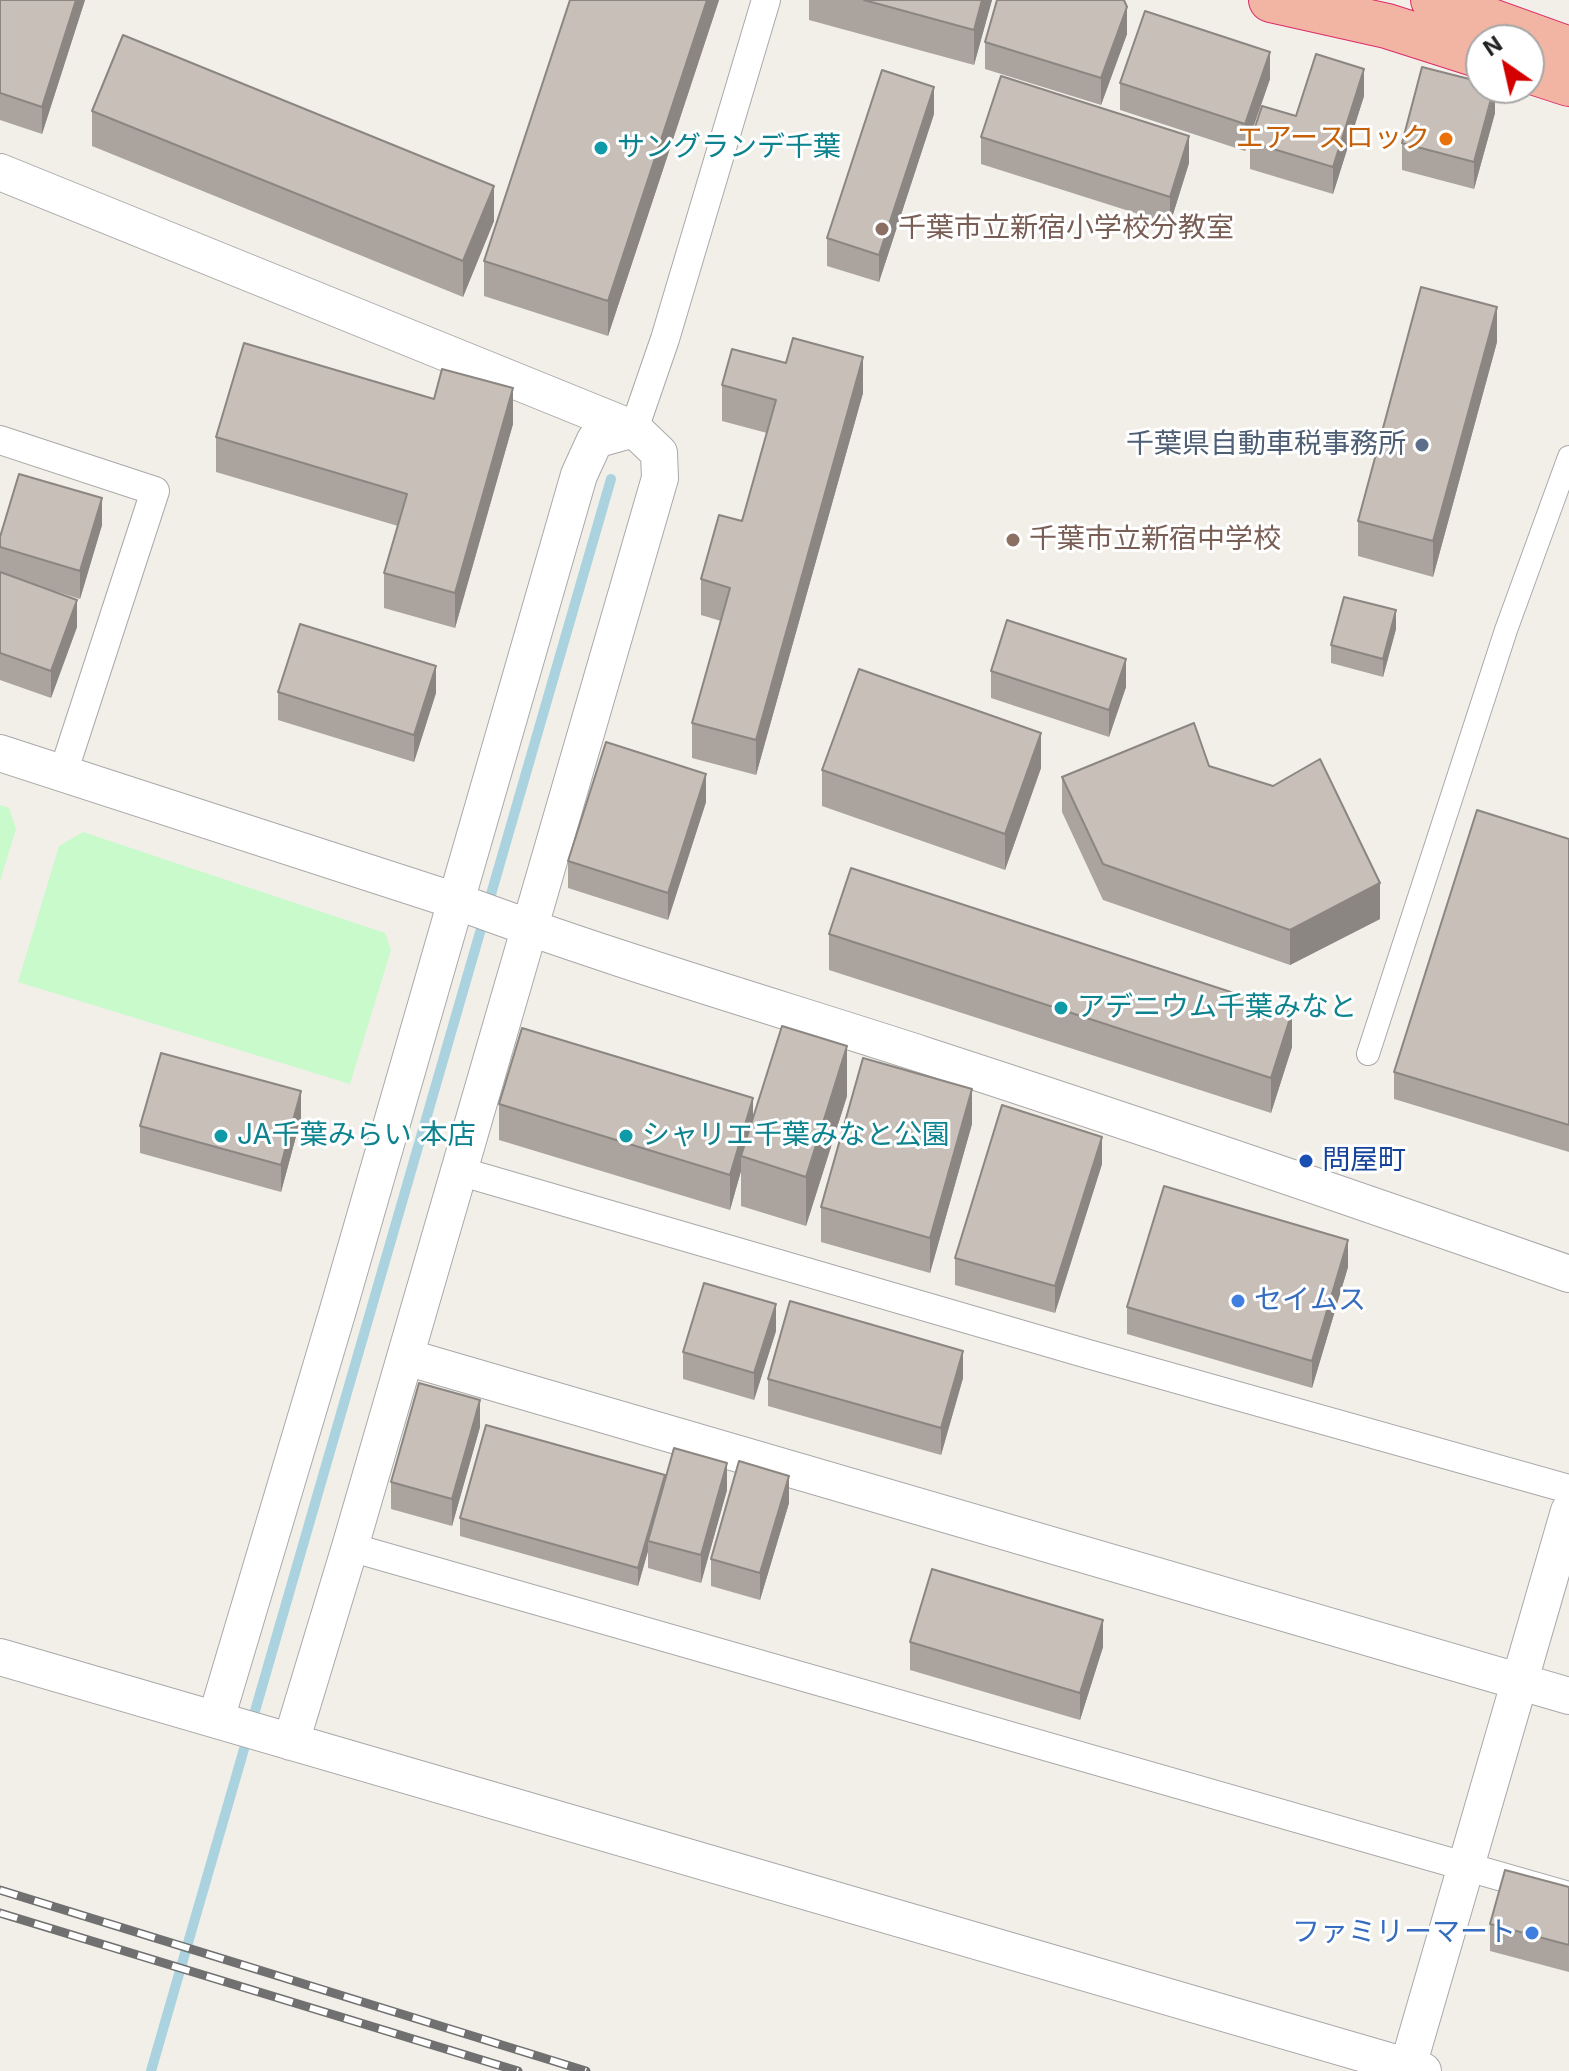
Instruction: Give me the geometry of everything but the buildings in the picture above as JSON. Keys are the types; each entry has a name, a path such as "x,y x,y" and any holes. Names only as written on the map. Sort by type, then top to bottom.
{"highway":[{"path":"1271,0 1387,26 1465,51"},
{"path":"1433,0 1569,49"},
{"path":"1545,76 1569,84"}],"street":[{"path":"634,429 665,339 766,0"},
{"path":"0,172 634,429 659,453 660,478 350,1547 280,1738"},
{"path":"225,1721 579,475 595,440 634,429"},
{"path":"0,440 155,491 63,773"},
{"path":"1368,1054 1506,630 1569,457"},
{"path":"0,753 456,901 529,929 1319,1185 1569,1274"},
{"path":"459,1171 1088,1354 1569,1489"},
{"path":"406,1357 1569,1696"},
{"path":"0,1657 1416,2069 1467,1865 1569,1511"},
{"path":"350,1547 1569,1896"}],"green space":[{"path":"0,805 9,808 16,829 0,881"},
{"path":"83,832 385,933 391,950 350,1084 18,982 59,846"}],"waterway":[{"path":"151,2071 611,479"}],"railway":[{"path":"0,1890 586,2071"},
{"path":"0,1913 518,2071"}],"place":[{"name":"エアースロック","path":"1446,139"},
{"name":"サングランデ千葉","path":"601,148"},
{"name":"千葉市立新宿小学校分教室","path":"882,229"},
{"name":"千葉県自動車税事務所","path":"1422,445"},
{"name":"千葉市立新宿中学校","path":"1013,540"},
{"name":"アデニウム千葉みなと","path":"1061,1008"},
{"name":"JA千葉みらい 本店","path":"221,1136"},
{"name":"シャリエ千葉みなと公園","path":"626,1136"},
{"name":"問屋町","path":"1306,1161"},
{"name":"セイムス","path":"1238,1301"},
{"name":"ファミリーマート","path":"1532,1933"}]}
